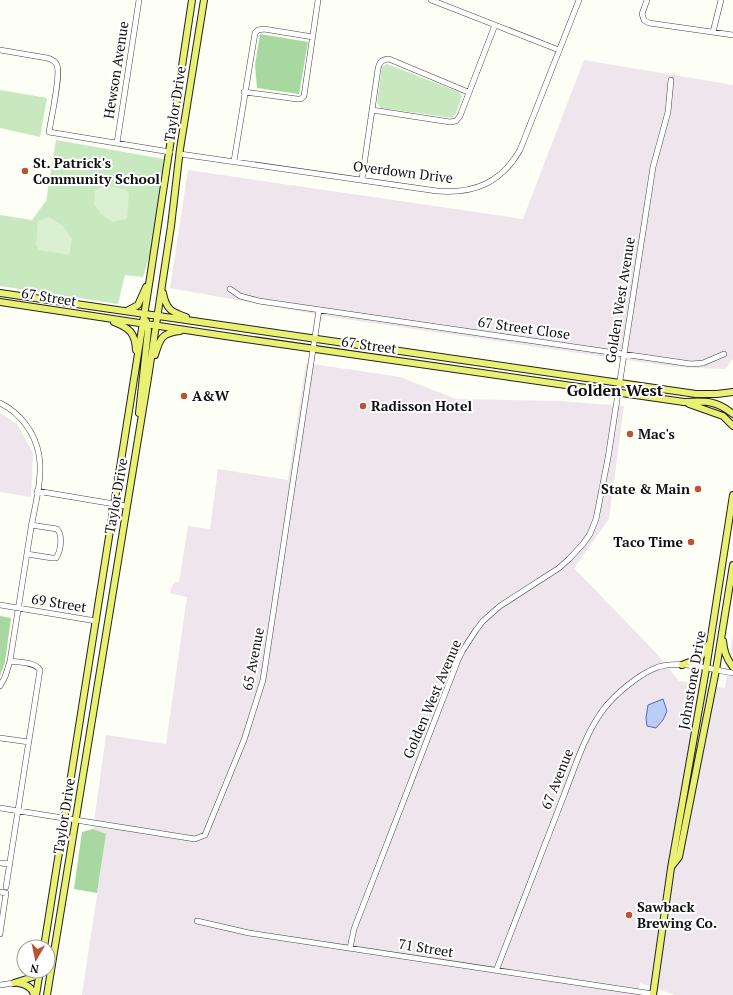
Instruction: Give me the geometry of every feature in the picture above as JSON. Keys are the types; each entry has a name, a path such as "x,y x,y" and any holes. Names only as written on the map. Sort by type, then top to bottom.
{"main road":[{"name":"Taylor Drive","path":"144,314 170,152 192,0"},
{"name":"Taylor Drive","path":"47,995 158,316 180,154 204,0"},
{"path":"126,312 138,305 150,278"},
{"path":"162,288 164,301 171,311 204,323"},
{"name":"67 Street","path":"0,293 696,394 733,392"},
{"name":"67 Street","path":"0,302 313,349 684,402 713,403 720,405 733,414"},
{"path":"140,428 139,400 148,330 145,324 144,314"},
{"path":"101,318 126,328 134,335 137,362"},
{"name":"Taylor Drive","path":"45,939 137,362 145,324"},
{"path":"148,378 157,346 164,336 174,332 190,330"},
{"path":"725,392 733,386"},
{"path":"684,402 717,413 723,416 733,426"},
{"name":"Johnstone Drive","path":"653,995 671,868 706,669 733,495"},
{"name":"Johnstone Drive","path":"671,868 679,857 716,670 733,565"},
{"path":"722,634 724,650 728,660 733,666"},
{"path":"682,665 700,658 705,652 711,638"},
{"path":"14,983 27,979"},
{"path":"35,995 38,979"},
{"path":"14,983 28,986 35,995"}],"street":[{"name":"Hewson Avenue","path":"117,143 139,0"},
{"path":"244,92 294,99 303,98 305,93 318,0"},
{"path":"430,0 441,2 495,26 559,50"},
{"name":"Overdown Drive","path":"180,154 448,192 473,189 494,179 506,169 520,150 579,0"},
{"path":"647,0 642,14 642,18 646,21 733,35"},
{"path":"713,32 721,0"},
{"path":"372,110 453,122 458,119 495,26"},
{"path":"234,161 253,38 257,31 264,29 313,36"},
{"path":"0,50 47,58 56,64 58,75 49,132 170,152"},
{"path":"362,179 378,67 381,62 387,59 468,92"},
{"name":"Golden West Avenue","path":"350,948 354,929 458,660 466,645 476,630 496,610 569,560 583,544 593,526 602,487 620,383 653,167 668,112 671,80"},
{"name":"67 Street Close","path":"230,289 240,296 248,298 319,310 624,355 696,364 703,363 724,354"},
{"path":"314,339 319,310"},
{"name":"65 Avenue","path":"0,808 75,821 195,838 205,835 244,740 263,680 314,339"},
{"path":"0,403 22,419 33,436 40,462 37,491 10,661 5,677 0,686"},
{"path":"37,491 126,506"},
{"path":"27,554 56,558 61,538 57,529 31,525"},
{"name":"69 Street","path":"0,605 96,621"},
{"path":"6,887 40,670 37,666 10,661"},
{"name":"67 Avenue","path":"496,971 581,751 601,714 621,690 646,673 665,666 682,665 733,673"},
{"path":"0,738 29,742"},
{"path":"0,862 10,864"},
{"path":"0,892 6,894 0,934"},
{"name":"71 Street","path":"197,921 249,933 653,995"},
{"path":"0,985 14,983"}],"shaded area":[{"path":"584,60 733,85 733,359 725,369 675,367 331,317 170,288 188,170 523,219"},
{"path":"306,363 400,377 456,399 560,401 624,406 609,519 574,568 659,656 679,681 725,688 733,634 733,995 675,995 640,983 638,995 82,995 106,835 93,829 106,735 166,744 187,597 170,593 175,582 179,582 188,526 210,529 218,469 288,480"},
{"path":"0,413 17,424 33,453 31,497 0,492"}],"green space":[{"path":"260,34 308,42 299,94 257,88 255,65"},
{"path":"387,64 459,92 462,96 456,114 452,118 381,108 377,103 382,67"},
{"path":"0,90 47,98 40,137 0,128"},
{"path":"56,140 164,159 150,254 143,277 125,275 118,304 0,286 0,215 32,220 46,201"},
{"path":"107,185 127,190 129,195 127,219 112,222 101,214 94,204 95,190"},
{"path":"49,217 63,226 72,239 69,255 39,250 36,245 38,221"},
{"path":"0,616 11,618 5,662 0,676"},
{"path":"93,829 106,834 97,893 74,889 82,832"}],"water":[{"path":"663,699 667,711 663,720 656,728 647,726 646,718 648,705"}],"place":[{"name":"St. Patrick's Community School","path":"25,171"},
{"name":"A&W","path":"184,396"},
{"name":"Radisson Hotel","path":"363,406"},
{"name":"Mac's","path":"630,434"},
{"name":"State & Main","path":"698,489"},
{"name":"Taco Time","path":"691,542"},
{"name":"Sawback Brewing Co.","path":"629,915"}],"district":[{"name":"Golden West","path":"615,390"}]}
